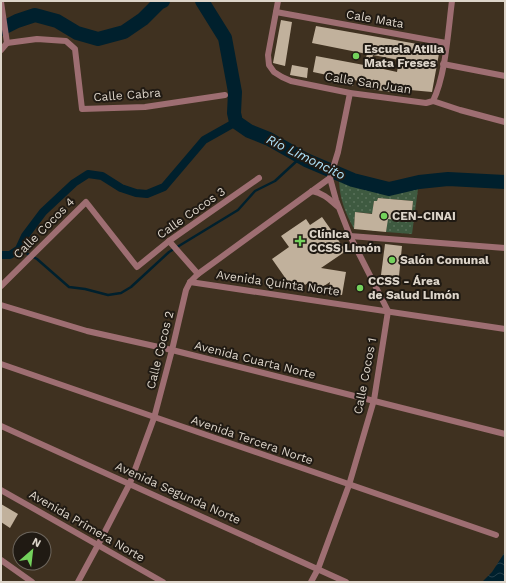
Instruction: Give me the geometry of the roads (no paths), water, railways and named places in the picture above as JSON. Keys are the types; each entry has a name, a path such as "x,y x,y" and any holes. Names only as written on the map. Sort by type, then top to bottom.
{"street":[{"name":"Calle San Juan","path":"278,1 268,55 269,65 274,72 282,77 291,81 350,93 426,103 433,101 505,122"},
{"path":"433,101 437,93 443,64 452,1"},
{"path":"1,2 7,43 1,50"},
{"name":"Cale Mata","path":"276,12 446,43"},
{"name":"Calle Cabra","path":"7,43 37,39 66,41 75,49 82,109 145,107 225,95"},
{"path":"443,64 505,76"},
{"path":"350,93 338,152 330,178 338,207 350,236 388,311"},
{"name":"Calle Cocos 3","path":"137,267 169,241 259,178"},
{"name":"Calle Cocos 2","path":"78,582 130,483 154,418 186,290 190,282 198,274 330,178"},
{"path":"312,191 328,197 338,207"},
{"name":"Calle Cocos 4","path":"1,286 86,202 137,267"},
{"path":"350,236 505,248"},
{"name":"Avenida Quinta Norte","path":"169,241 198,274"},
{"name":"Avenida Quinta Norte","path":"190,282 505,329"},
{"name":"Avenida Cuarta Norte","path":"1,306 87,331 172,350 505,434"},
{"name":"Calle Cocos 1","path":"311,582 318,569 349,485 374,400 388,311"},
{"name":"Avenida Tercera Norte","path":"1,364 496,535"},
{"name":"Avenida Segunda Norte","path":"1,426 130,483 346,582"},
{"name":"Avenida Primera Norte","path":"1,490 163,582"},
{"path":"1,560 32,582"}],"water":[{"path":"505,552 505,582 482,582 492,572"}],"waterway":[{"name":"Río Limoncito","path":"1,29 17,21 35,15 57,21 77,33 98,39 124,32 143,19 163,1"},
{"name":"Río Limoncito","path":"202,1 225,38 235,92 234,113 236,122 249,131 269,139 306,160 353,180 389,189 419,182 448,179 505,182"},
{"path":"1,255 10,255 19,249 25,236 43,212 74,183 88,174 102,176 121,188 136,193 147,194 164,187 204,140 236,122"},
{"path":"19,249 37,259 69,287 85,289 108,295 121,293 131,287 169,252 238,210 255,191 275,181 301,157"}],"place":[{"name":"Escuela Atilia Mata Freses","path":"356,56"},
{"name":"CEN-CINAI","path":"384,216"},
{"name":"Clínica CCSS Limón","path":"300,241"},
{"name":"Salón Comunal","path":"392,260"},
{"name":"CCSS - Área de Salud Limón","path":"360,288"}]}
